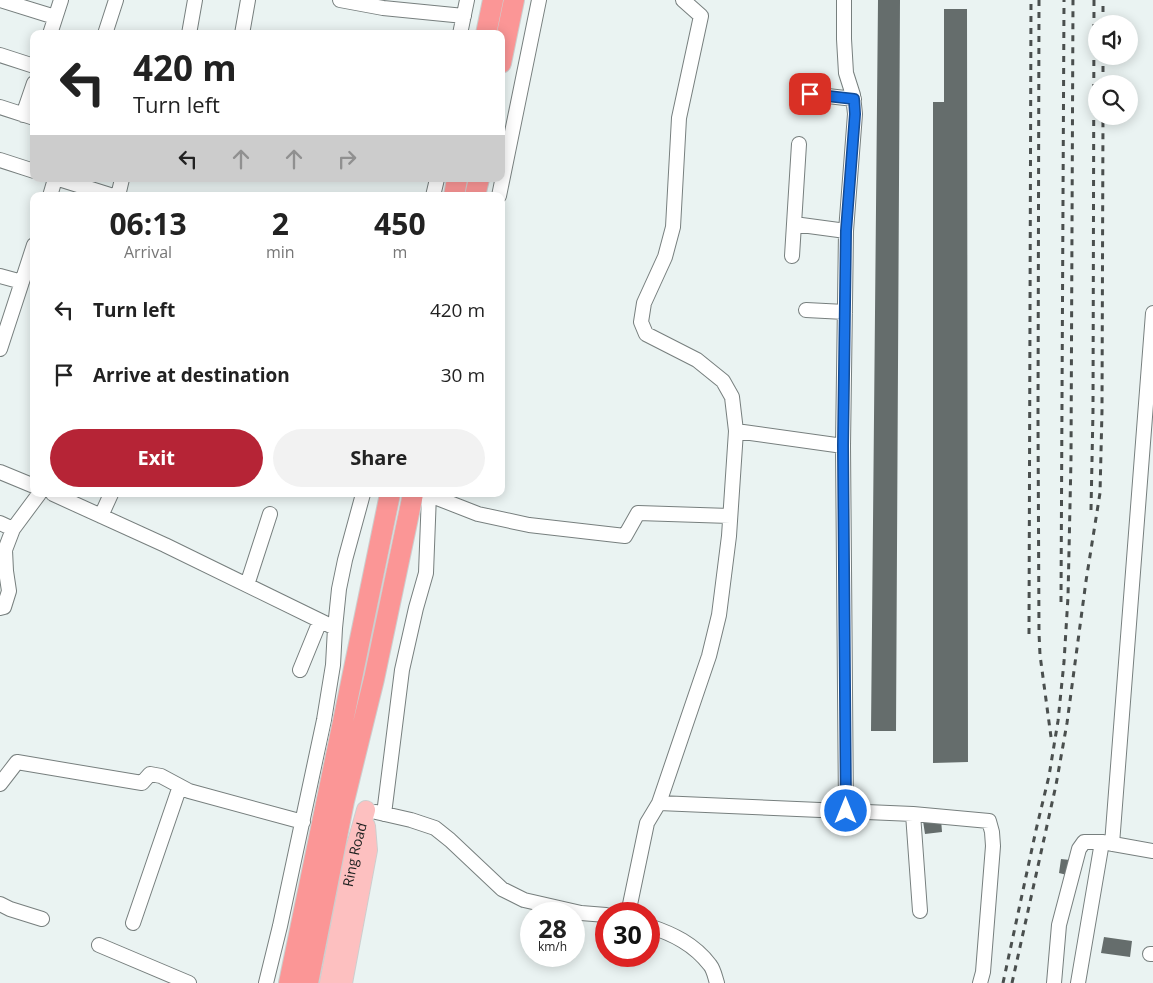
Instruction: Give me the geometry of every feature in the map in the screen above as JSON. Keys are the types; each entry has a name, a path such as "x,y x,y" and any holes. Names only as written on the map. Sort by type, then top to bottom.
{"highway":[{"path":"487,30 493,0"},
{"path":"505,44 514,0"},
{"path":"289,983 389,497"},
{"path":"308,983 344,801 374,679 412,497"}],"main road":[{"path":"344,801 366,810"},
{"name":"Ring Road","path":"329,983 355,849 366,810"},
{"name":"Ring Road","path":"343,983 368,850 366,810"}],"street":[{"path":"0,0 55,17"},
{"path":"51,30 61,0"},
{"path":"106,30 116,0"},
{"path":"190,30 195,0"},
{"path":"243,30 248,0"},
{"path":"340,0 383,8 464,16"},
{"path":"461,30 467,0"},
{"path":"505,167 539,0"},
{"path":"631,902 647,823 659,804 709,656 719,615 729,536 736,431 732,397 723,381 697,360 646,334 640,322 644,303 665,257 673,227 679,118 700,16 682,0"},
{"path":"844,0 846,73 854,99 855,114 846,231 843,446 846,811"},
{"path":"0,55 30,65"},
{"path":"810,94 854,99"},
{"path":"0,107 28,116"},
{"path":"792,256 799,144"},
{"path":"0,160 30,170"},
{"path":"67,182 100,192"},
{"path":"794,224 846,231"},
{"path":"0,349 30,257"},
{"path":"0,276 22,282"},
{"path":"806,310 845,312"},
{"path":"1078,983 1107,843 1153,313"},
{"path":"736,431 843,446"},
{"path":"0,472 30,484"},
{"path":"0,608 4,607 9,591 5,550 6,526 36,497"},
{"path":"60,497 165,545 335,628"},
{"path":"101,516 110,497"},
{"path":"266,983 324,720 333,665 339,589 361,497"},
{"path":"384,814 402,670 426,574 428,514 434,497"},
{"path":"440,497 478,514 529,525 625,536 638,513 730,516"},
{"path":"247,585 270,514"},
{"path":"300,670 320,621"},
{"path":"0,784 17,762 142,783 150,774 161,776 189,791 303,822"},
{"path":"133,924 180,786"},
{"path":"659,804 913,814 989,821 993,846 984,972 980,983"},
{"path":"366,810 412,820 435,828 502,889 524,900 595,915"},
{"path":"913,814 920,911"},
{"path":"1054,983 1059,925 1079,849 1084,842 1107,843 1153,851"},
{"path":"0,904 10,909 42,918"},
{"path":"660,930 694,947 711,966 718,983"},
{"path":"99,945 189,983"}],"building":[{"path":"878,0 900,0 896,731 871,731"},
{"path":"944,9 967,9 968,762 933,763 933,102 944,102"},
{"path":"941,819 942,832 925,834 923,821"},
{"path":"1061,859 1070,860 1067,875 1059,873"},
{"path":"1104,937 1132,941 1130,957 1101,953"}],"railway":[{"path":"1029,634 1031,0"},
{"path":"1039,0 1039,633 1040,655 1051,737"},
{"path":"1061,602 1064,0"},
{"path":"1003,983 1049,776 1058,721 1064,662 1068,597 1071,459 1073,0"},
{"path":"1091,510 1094,0"},
{"path":"1103,0 1103,15"},
{"path":"1103,65 1103,75"},
{"path":"1012,983 1056,785 1067,723 1100,493 1103,125"}],"route":[{"path":"810,94 854,99 855,114 846,231 843,446 846,811"}]}
